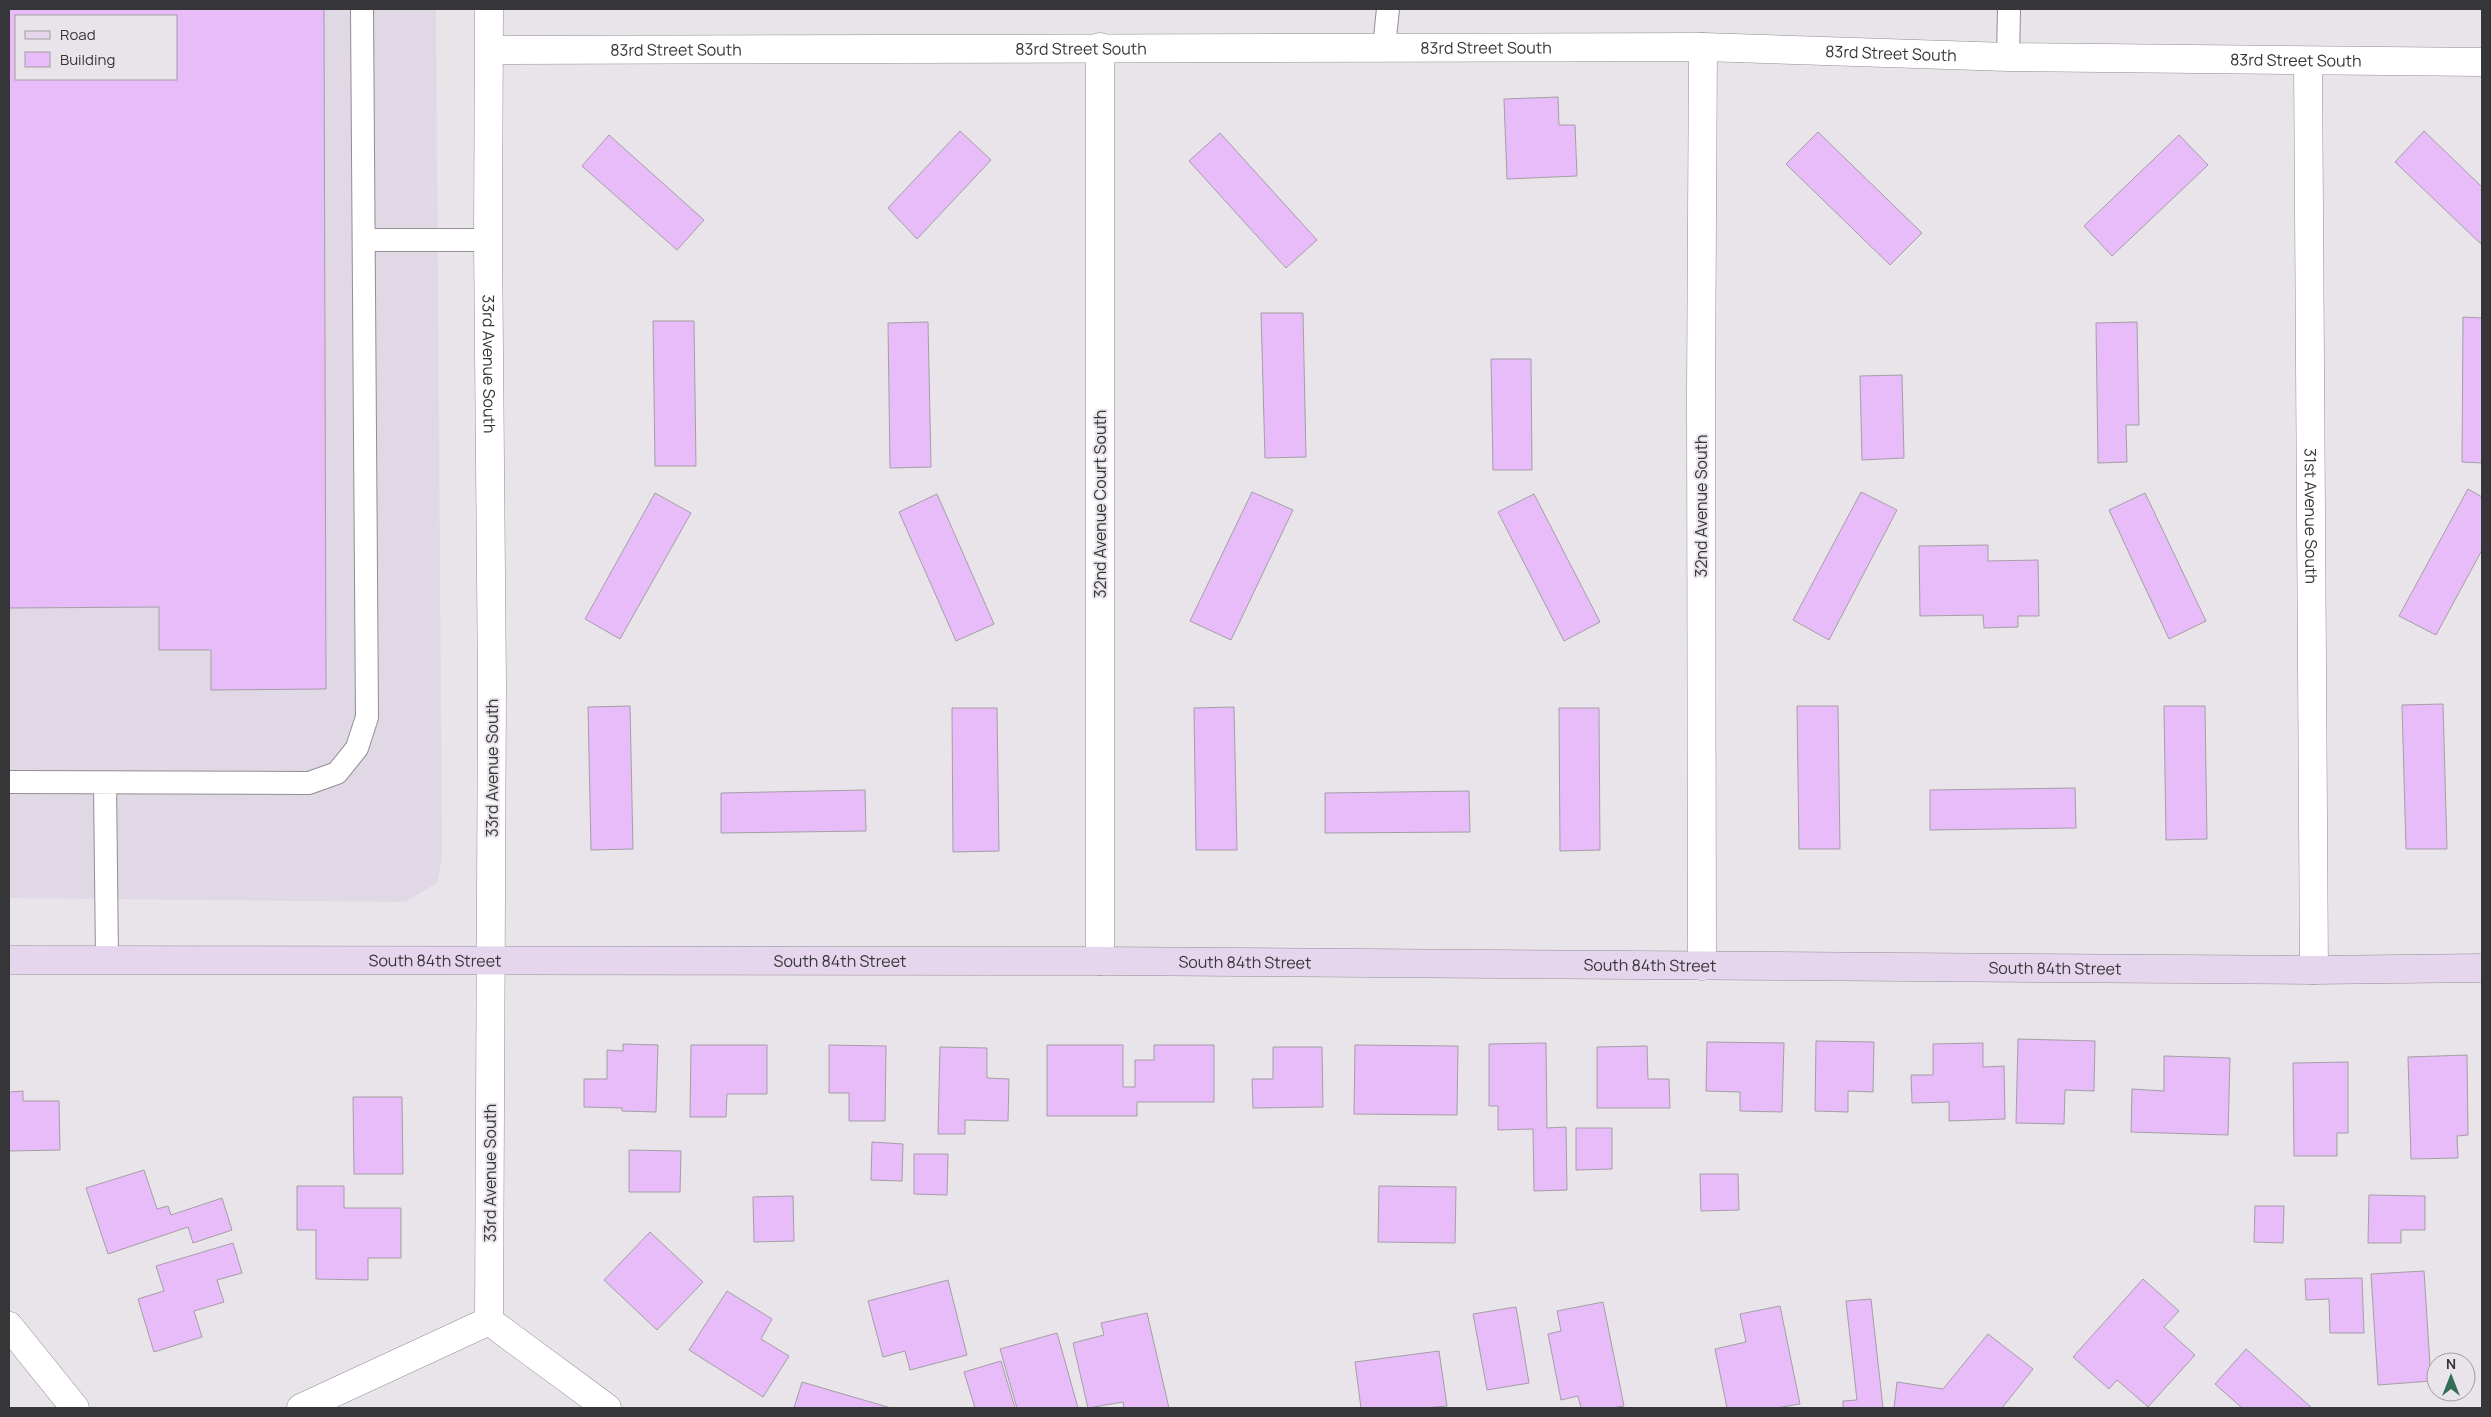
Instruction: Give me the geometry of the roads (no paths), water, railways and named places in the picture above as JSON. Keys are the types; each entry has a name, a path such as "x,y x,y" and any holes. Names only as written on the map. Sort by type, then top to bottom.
{"main road":[{"name":"South 84th Street","path":"9,960 491,962 1100,961 2314,970 2482,968"}],"street":[{"name":"33rd Avenue South","path":"489,9 490,1321"},
{"name":"32nd Avenue Court South","path":"1100,47 1100,961"},
{"name":"83rd Street South","path":"490,50 1703,47 2008,57 2482,62"},
{"name":"32nd Avenue South","path":"1702,966 1701,394 1703,47"},
{"name":"31st Avenue South","path":"2308,61 2314,970"},
{"path":"302,1408 490,1321 607,1408"},
{"path":"9,1326 75,1408"}],"lane":[{"path":"9,782 308,783 337,773 357,748 367,717 362,9"},
{"path":"1384,47 1388,9"},
{"path":"2008,9 2008,57"},
{"path":"364,240 488,240"},
{"path":"105,783 107,960"}]}
